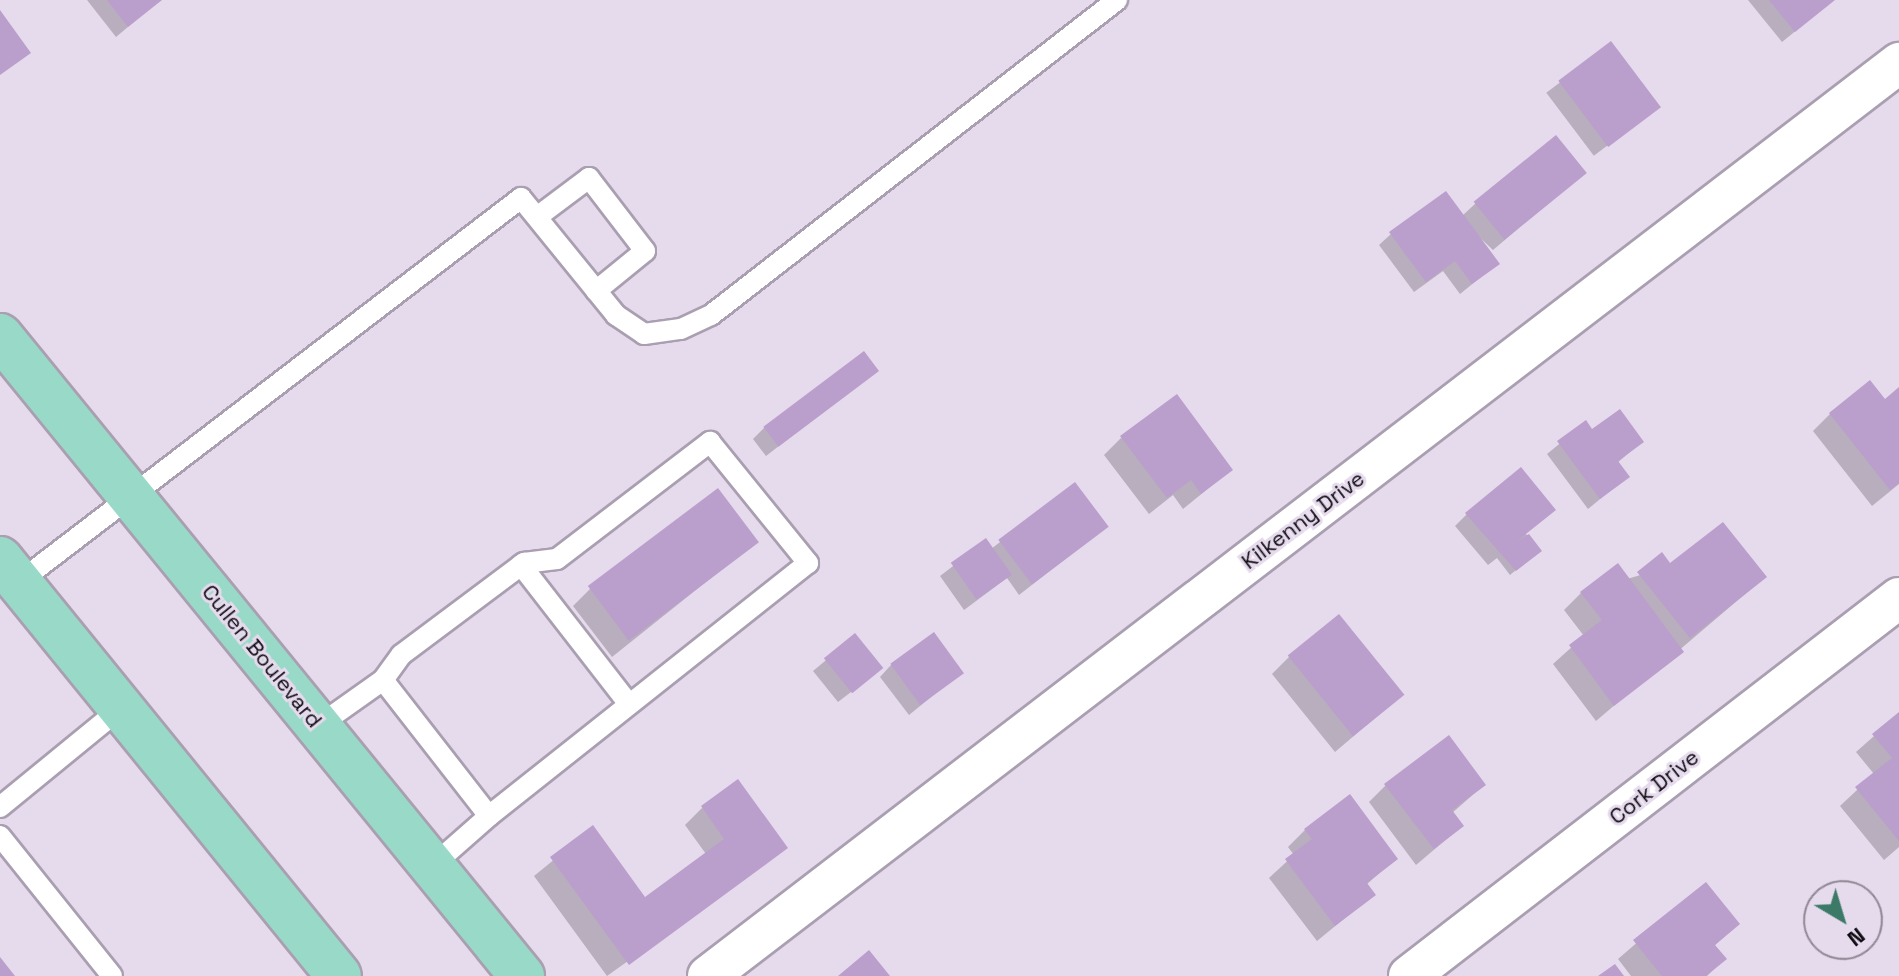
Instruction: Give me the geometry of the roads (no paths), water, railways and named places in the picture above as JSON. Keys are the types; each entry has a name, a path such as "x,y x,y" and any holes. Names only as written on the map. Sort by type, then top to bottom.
{"main road":[{"name":"Cullen Boulevard","path":"0,336 522,976"},
{"path":"10,571 339,976"}],"street":[{"name":"Kilkenny Drive","path":"708,976 1899,63"},
{"name":"Cork Drive","path":"1409,976 1899,598"}],"lane":[{"path":"10,571 130,494 521,198 596,291 644,334 711,315 1117,0"},
{"path":"537,217 589,178 645,251 596,291"},
{"path":"318,726 383,680 401,655 521,565 557,559 710,442 808,563 489,816 432,866"},
{"path":"521,565 629,704"},
{"path":"383,680 489,816"},
{"path":"0,807 121,708"},
{"path":"0,836 112,976"}]}
